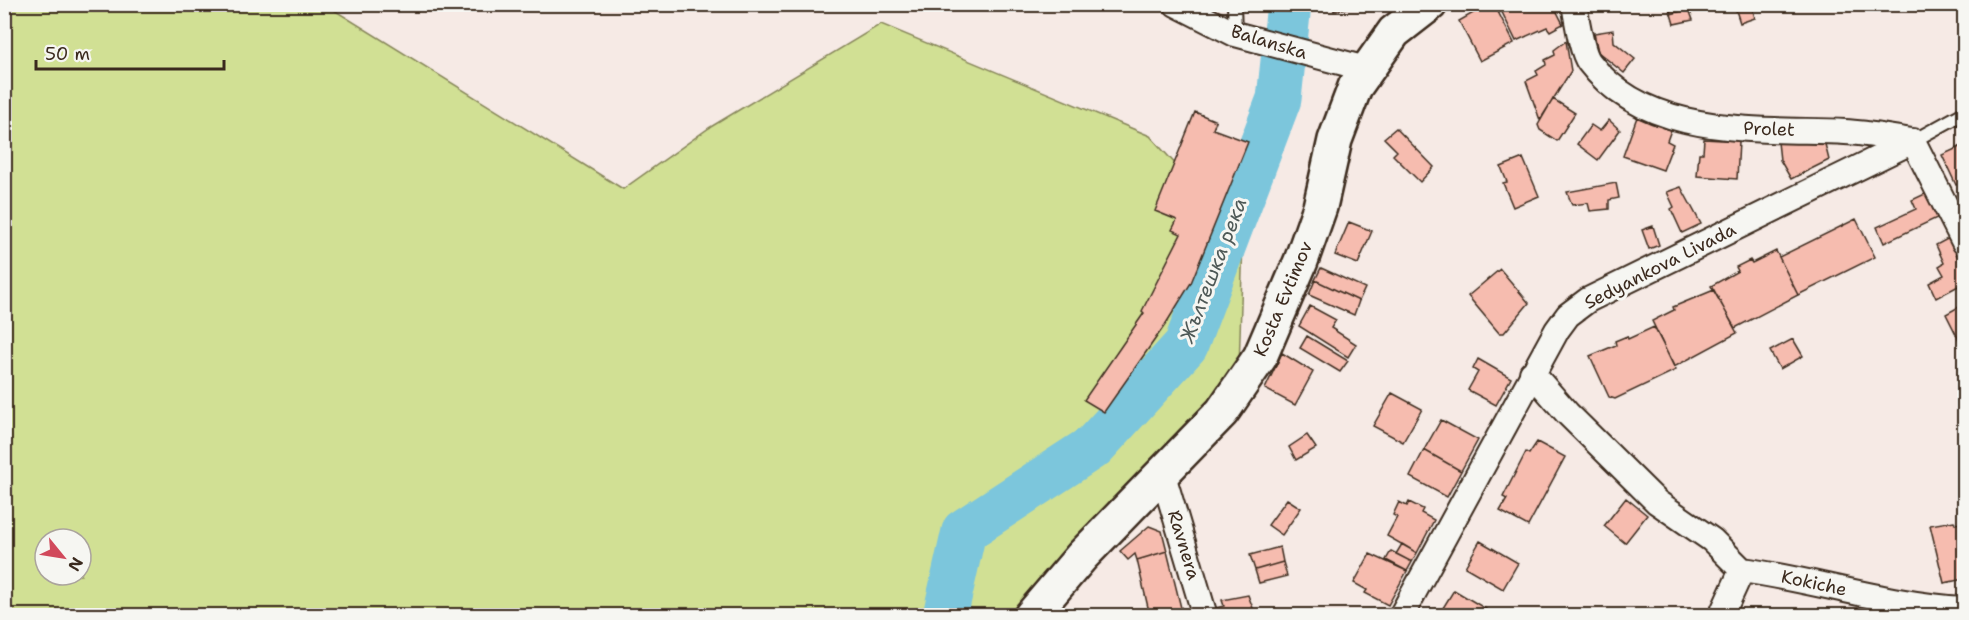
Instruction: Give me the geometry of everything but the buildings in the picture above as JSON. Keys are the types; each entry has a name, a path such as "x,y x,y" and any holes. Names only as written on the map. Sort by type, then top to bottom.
{"main road":[{"name":"Kosta Evtimov","path":"1031,615 1082,556 1222,412 1260,357 1301,261 1320,207 1335,140 1355,87 1394,32 1430,4"}],"street":[{"name":"Balanska","path":"1176,4 1243,36 1366,69"},
{"name":"Prolet","path":"1574,4 1588,61 1611,84 1645,108 1716,127 1849,132 1913,141"},
{"path":"1913,141 1965,242"},
{"name":"Sedyankova Livada","path":"1401,615 1532,373 1568,315 1588,300 1913,141"},
{"path":"1532,373 1567,413 1657,502 1712,540 1742,570 1721,615"},
{"name":"Ravnera","path":"1163,475 1204,615"},
{"name":"Kokiche","path":"1742,570 1787,576 1905,602 1963,611"}],"lane":[{"path":"1234,4 1243,36"},
{"name":"Sedyankova Livada","path":"1913,141 1965,113"}],"green space":[{"path":"4,5 326,5 623,189 709,128 881,24 1150,136 1243,239 1239,369 1015,615 5,615"}],"waterway":[{"name":"Жълтешка река","path":"945,616 964,531 1094,446 1186,345 1279,99 1289,4"}]}
